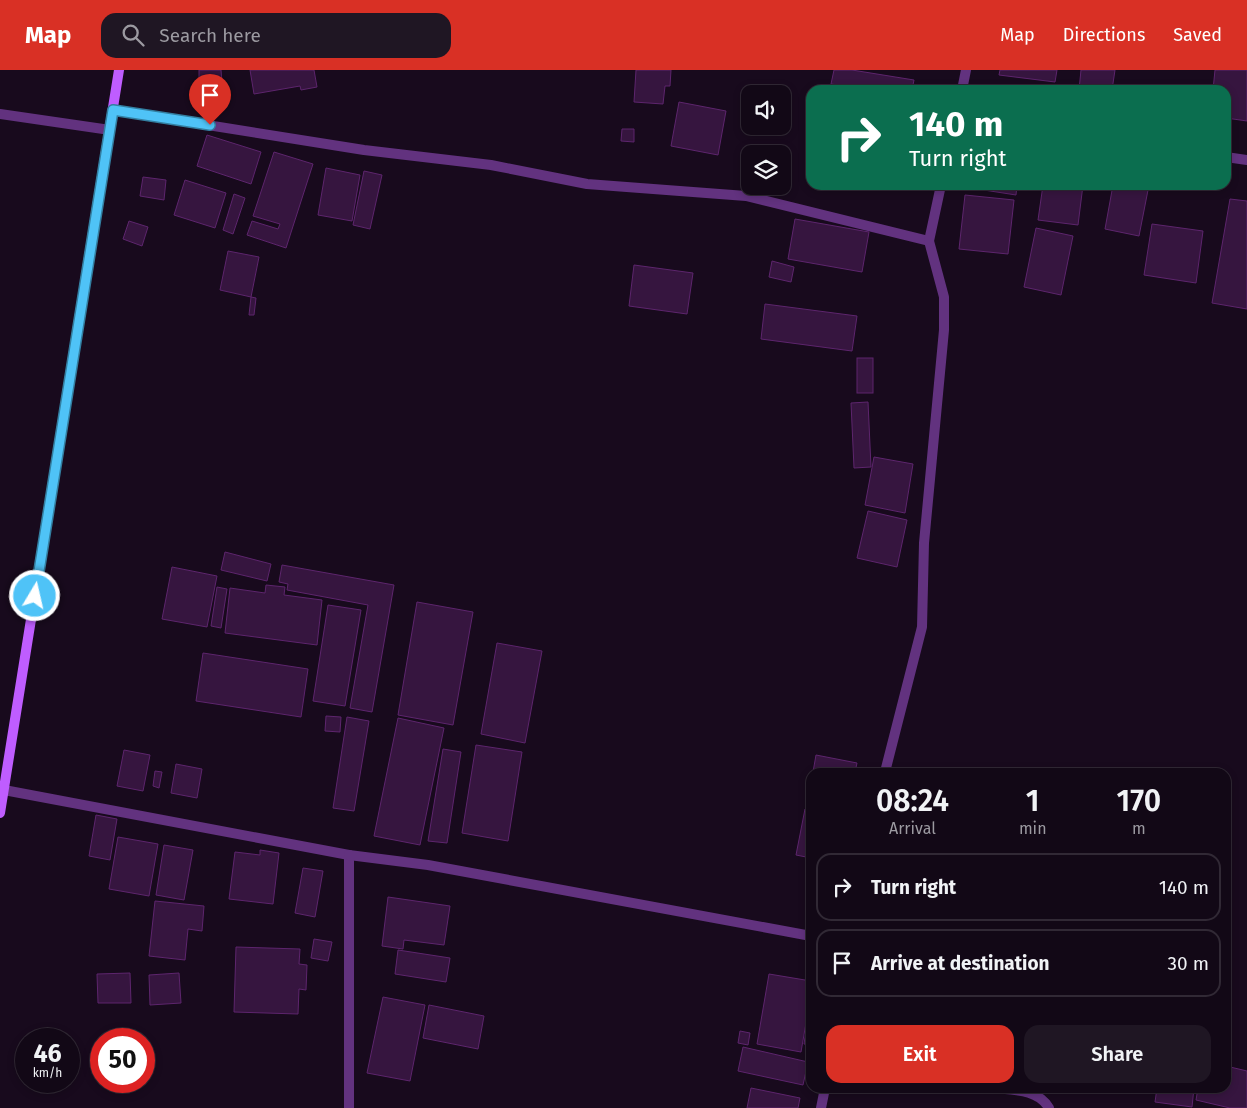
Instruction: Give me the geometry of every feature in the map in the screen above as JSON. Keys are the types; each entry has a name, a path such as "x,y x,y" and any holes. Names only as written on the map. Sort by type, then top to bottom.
{"main road":[{"path":"0,814 120,70"}],"street":[{"path":"963,85 966,70"},
{"path":"113,110 364,150 491,165 587,184 746,196 928,241"},
{"path":"0,114 110,130"},
{"path":"1231,158 1247,160"},
{"path":"886,768 922,628 924,544 944,330 944,297 928,241 941,190"},
{"path":"4,790 349,855 428,865 806,935"},
{"path":"349,855 350,1108"},
{"path":"821,1108 825,1093"},
{"path":"1031,1093 1049,1108"}],"building":[{"path":"199,70 221,70 222,82 199,83"},
{"path":"250,70 314,70 317,87 301,90 300,86 254,94"},
{"path":"636,70 671,70 670,86 665,86 663,104 634,102"},
{"path":"834,70 852,70 914,80 913,85 831,84"},
{"path":"1000,70 1057,70 1055,82 999,75"},
{"path":"1081,70 1115,70 1113,85 1080,85"},
{"path":"1215,70 1247,70 1247,121 1231,119 1231,85 1214,85"},
{"path":"679,102 726,111 718,155 671,146"},
{"path":"622,129 634,129 634,142 621,141"},
{"path":"207,135 261,152 251,184 197,166"},
{"path":"274,152 313,164 286,248 247,235 252,221 278,229 280,224 253,216"},
{"path":"326,168 360,175 352,221 318,215"},
{"path":"364,171 382,175 370,229 353,225"},
{"path":"143,177 166,180 164,200 140,196"},
{"path":"185,180 226,193 215,228 174,215"},
{"path":"984,190 1016,190 1016,195"},
{"path":"1042,190 1082,190 1078,225 1038,220"},
{"path":"1112,190 1148,190 1139,236 1105,229"},
{"path":"234,194 245,198 233,234 223,230"},
{"path":"965,195 1014,200 1008,254 959,249"},
{"path":"1230,199 1247,201 1247,309 1212,303"},
{"path":"795,219 869,232 862,272 788,259"},
{"path":"129,221 148,227 142,246 123,239"},
{"path":"1152,224 1203,231 1196,283 1144,275"},
{"path":"1036,228 1073,236 1061,295 1024,287"},
{"path":"228,251 259,257 251,297 220,290"},
{"path":"772,261 794,267 791,282 769,277"},
{"path":"634,265 693,273 687,314 629,306"},
{"path":"251,297 256,298 254,315 249,315"},
{"path":"765,304 857,316 852,351 761,339"},
{"path":"857,358 873,358 873,393 857,393"},
{"path":"868,402 871,467 854,468 851,403"},
{"path":"874,457 913,464 905,513 865,505"},
{"path":"868,511 907,520 897,567 857,558"},
{"path":"225,552 271,564 267,581 221,570"},
{"path":"282,565 394,585 372,712 350,708 368,605 287,590 288,584 279,582"},
{"path":"172,567 217,576 207,627 162,619"},
{"path":"266,585 285,587 284,595 322,600 317,645 225,633 230,588 265,593"},
{"path":"217,587 227,589 221,628 211,626"},
{"path":"417,602 473,612 453,725 398,715"},
{"path":"328,605 361,610 345,706 313,701"},
{"path":"497,643 542,651 525,743 481,734"},
{"path":"203,653 308,669 301,717 196,701"},
{"path":"326,716 341,717 340,732 325,731"},
{"path":"347,717 369,721 354,811 333,808"},
{"path":"398,718 444,728 420,845 374,836"},
{"path":"476,745 522,752 508,841 462,833"},
{"path":"443,749 461,752 447,843 428,841"},
{"path":"124,750 150,755 143,791 117,786"},
{"path":"816,755 857,763 856,768 814,768"},
{"path":"176,764 202,769 197,798 171,793"},
{"path":"155,771 162,772 159,788 153,786"},
{"path":"805,809 806,809 806,857 796,855"},
{"path":"96,815 117,819 110,860 89,856"},
{"path":"118,837 158,844 149,896 109,889"},
{"path":"164,845 193,850 184,900 156,895"},
{"path":"260,850 279,853 273,904 229,899 235,852 260,855"},
{"path":"303,868 323,871 315,917 295,913"},
{"path":"388,897 450,906 444,945 404,940 403,949 382,946"},
{"path":"155,901 204,906 202,931 188,929 185,960 149,956"},
{"path":"314,939 332,942 328,961 311,958"},
{"path":"236,947 300,949 299,964 307,965 306,990 299,989 298,1014 234,1012"},
{"path":"398,950 450,958 446,982 395,974"},
{"path":"130,973 131,1003 98,1003 97,974"},
{"path":"179,973 181,1003 150,1005 149,975"},
{"path":"769,974 806,980 806,1023 801,1052 757,1044"},
{"path":"383,997 425,1005 410,1081 367,1073"},
{"path":"429,1005 484,1016 478,1049 423,1038"},
{"path":"740,1031 750,1033 748,1045 738,1043"},
{"path":"743,1047 806,1062 803,1085 738,1071"},
{"path":"1231,1067 1247,1071 1247,1108 1230,1108 1196,1100 1197,1093 1231,1093"},
{"path":"751,1088 800,1098 798,1108 747,1108"},
{"path":"1156,1093 1193,1093 1192,1107 1155,1102"}],"route":[{"path":"35,596 113,110 210,125"}]}
